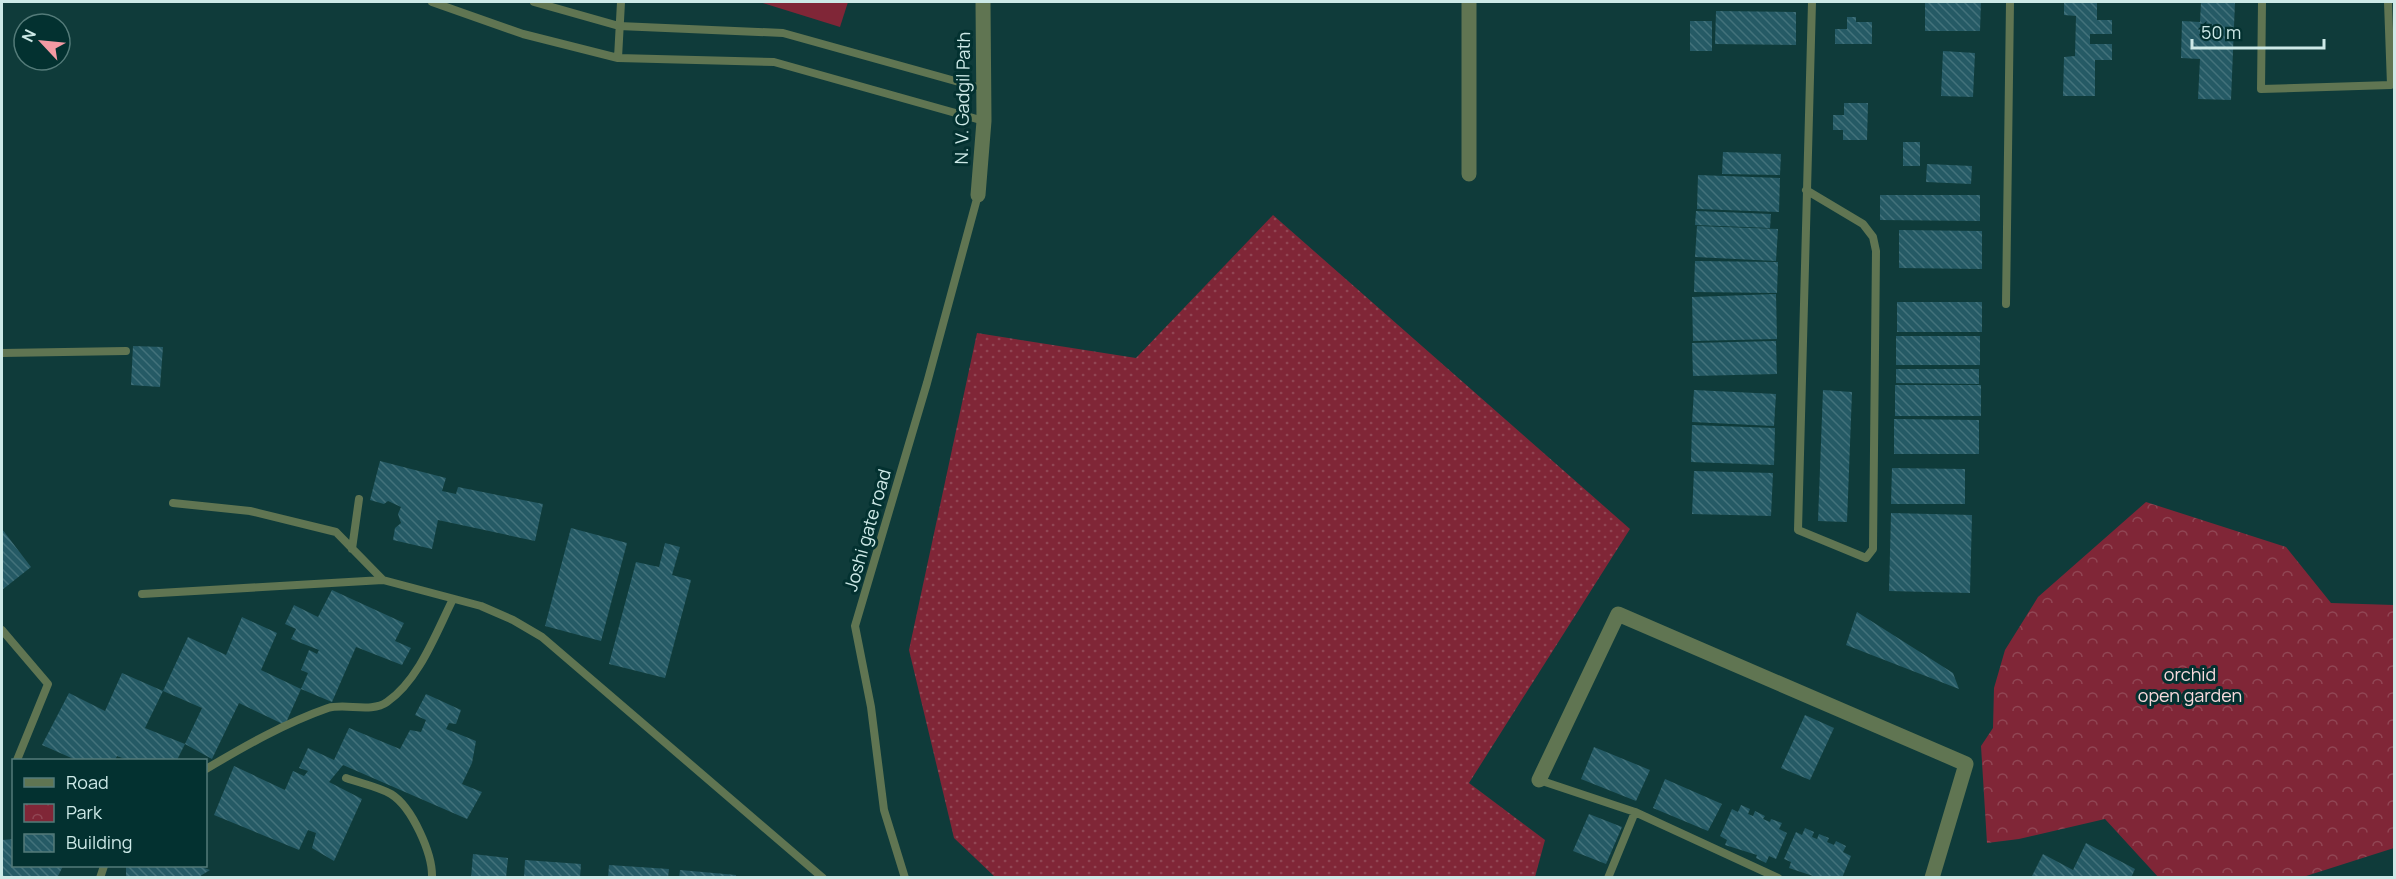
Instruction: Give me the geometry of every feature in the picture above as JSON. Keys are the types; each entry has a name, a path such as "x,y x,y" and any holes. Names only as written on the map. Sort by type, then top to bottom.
{"street":[{"name":"N. V. Gadgil Path","path":"978,195 984,121 983,2"},
{"path":"1469,2 1469,174"},
{"path":"1539,780 1618,614 1966,764 1932,878"}],"lane":[{"path":"432,2 523,34 618,58 774,62 984,121"},
{"path":"534,2 619,26 783,33 984,89"},
{"path":"618,58 621,2"},
{"path":"1806,190 1863,225 1874,237 1876,251 1873,549 1866,558 1798,530 1806,190 1812,2"},
{"path":"2006,304 2010,2"},
{"path":"2262,2 2261,89 2391,85 2388,2"},
{"name":"Joshi gate road","path":"905,878 884,810 871,707 855,626 927,383 978,195"},
{"path":"2,353 126,351"},
{"path":"352,549 359,499"},
{"path":"173,502 250,511 336,532 383,580"},
{"path":"142,594 383,580 453,599 513,620 542,637 823,878"},
{"path":"207,769 294,721 332,707 385,704 402,689 429,646 453,599"},
{"path":"2,630 48,684 17,759"},
{"path":"346,778 392,794 412,816 432,867 432,878"},
{"path":"1539,780 1635,812 1778,878"},
{"path":"1608,878 1635,812"}],"green space":[{"path":"760,2 848,2 840,27"},
{"path":"1273,215 1630,529 1469,783 1545,840 1535,877 995,877 954,838 909,650 977,333 1136,358"},
{"name":"orchid open garden","path":"2146,502 2286,547 2331,603 2394,605 2394,848 2303,877 2159,878 2105,819 2019,839 1987,843 1981,746 1993,728 1994,688 2005,650 2038,597"}],"building":[{"path":"1925,2 1981,2 1980,31 1925,31"},
{"path":"2064,2 2097,2 2097,20 2112,20 2112,34 2090,34 2090,44 2112,44 2112,60 2095,60 2095,96 2063,96 2064,57 2075,56 2076,16 2064,15"},
{"path":"2201,2 2235,2 2231,100 2198,99 2200,59 2181,58 2182,21 2200,22"},
{"path":"1716,11 1796,12 1796,45 1715,44"},
{"path":"1847,17 1856,17 1856,22 1872,22 1872,44 1835,44 1835,29 1847,29"},
{"path":"1690,21 1712,21 1712,51 1690,51"},
{"path":"1943,51 1975,53 1973,97 1941,96"},
{"path":"1844,103 1868,103 1867,140 1843,140 1843,130 1833,130 1833,115 1844,115"},
{"path":"1903,142 1920,142 1920,166 1903,166"},
{"path":"1723,152 1781,154 1780,175 1722,174"},
{"path":"1927,164 1972,166 1971,184 1926,182"},
{"path":"1698,175 1780,178 1779,212 1697,209"},
{"path":"1880,195 1980,195 1980,221 1880,220"},
{"path":"1696,211 1771,214 1770,228 1695,225"},
{"path":"1697,226 1778,229 1776,261 1695,257"},
{"path":"1899,230 1982,231 1982,269 1899,268"},
{"path":"1695,261 1778,262 1777,293 1694,292"},
{"path":"1776,294 1777,339 1693,341 1692,297"},
{"path":"1897,302 1982,302 1982,332 1897,332"},
{"path":"1896,336 1980,336 1980,365 1896,365"},
{"path":"1776,341 1777,374 1693,376 1692,343"},
{"path":"133,346 163,347 160,387 131,385"},
{"path":"1896,369 1979,369 1979,384 1896,383"},
{"path":"1895,385 1981,385 1981,416 1895,416"},
{"path":"1694,390 1776,394 1774,426 1692,422"},
{"path":"1823,390 1852,392 1847,522 1818,521"},
{"path":"1894,419 1979,420 1979,454 1894,454"},
{"path":"1692,425 1775,428 1774,465 1691,462"},
{"path":"380,461 446,478 442,491 456,494 458,487 543,504 535,541 438,520 432,549 393,540 395,528 401,523 398,514 401,507 388,501 384,504 370,500"},
{"path":"1892,468 1965,469 1965,504 1891,504"},
{"path":"1694,471 1773,473 1771,516 1692,514"},
{"path":"1891,513 1972,515 1970,593 1889,591"},
{"path":"571,528 627,543 601,641 545,626"},
{"path":"2,529 31,567 2,590"},
{"path":"665,543 680,547 672,575 691,580 665,678 609,664 636,562 659,567"},
{"path":"332,590 404,623 395,641 411,648 402,665 356,647 332,702 301,689 308,673 301,670 309,650 317,654 319,650 291,639 296,629 285,624 294,605 318,617"},
{"path":"1857,612 1953,673 1959,689 1846,645"},
{"path":"242,617 277,633 261,670 301,689 285,725 239,703 212,759 185,744 202,708 163,691 188,637 226,655"},
{"path":"122,673 163,691 145,728 185,744 178,759 124,759 117,756 116,759 74,759 42,745 69,693 105,711"},
{"path":"426,694 461,710 456,724 449,723 446,729 476,741 472,763 462,784 482,792 467,819 343,765 329,782 362,799 334,861 312,848 316,833 308,830 299,850 214,815 234,766 285,790 293,771 304,776 308,771 299,768 308,748 334,760 349,728 400,749 410,730 421,732 426,720 415,715"},
{"path":"1805,715 1834,728 1810,780 1781,768"},
{"path":"1594,747 1650,770 1636,801 1581,779"},
{"path":"1665,779 1722,804 1708,831 1653,808"},
{"path":"1741,805 1750,809 1748,814 1753,816 1755,811 1765,816 1763,819 1782,823 1779,829 1787,833 1776,859 1769,856 1766,863 1756,858 1757,855 1725,845 1727,840 1720,836 1732,809 1738,812"},
{"path":"1589,814 1622,827 1606,864 1573,851"},
{"path":"1805,828 1814,832 1812,837 1817,839 1819,834 1829,838 1827,842 1834,845 1836,841 1846,846 1843,852 1851,856 1842,878 1819,878 1789,868 1791,862 1784,859 1796,832 1802,835"},
{"path":"12,839 12,867 62,867 57,878 2,878 2,840"},
{"path":"2086,843 2135,869 2131,878 2031,878 2043,854 2073,870"},
{"path":"473,854 508,858 506,878 471,878"},
{"path":"525,860 581,864 580,878 524,878"},
{"path":"609,865 669,869 668,878 608,878"},
{"path":"126,867 201,867 210,870 197,878 126,878"},
{"path":"680,870 736,875 736,878 679,878"}]}
